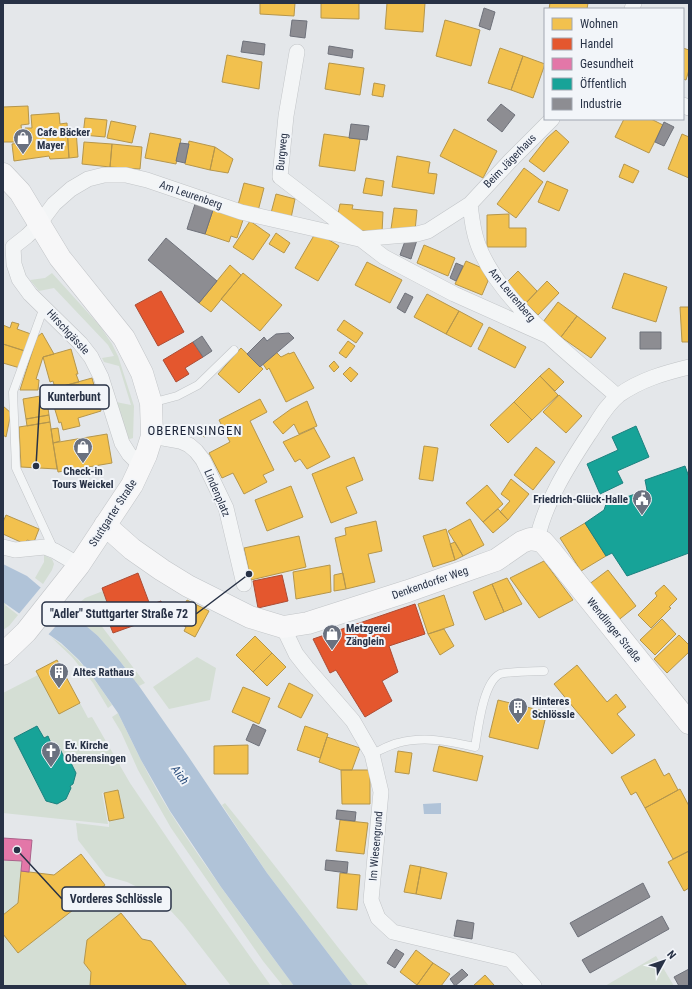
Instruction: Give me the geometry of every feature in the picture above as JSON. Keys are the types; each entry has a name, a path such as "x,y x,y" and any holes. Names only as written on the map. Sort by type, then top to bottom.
{"main road":[{"name":"Stuttgarter Straße","path":"3,174 20,192 60,258 124,338 142,373 150,403 152,436 146,455 132,485 79,565 26,632 3,654"},
{"name":"Denkendorfer Weg","path":"105,525 138,553 188,586 250,618 283,627 308,623 458,574 496,560 522,542 530,539 537,540"},
{"name":"Wendlinger Straße","path":"537,540 543,542 550,550 689,723"}],"street":[{"name":"Burgweg","path":"297,52 286,116 280,177 359,238"},
{"name":"Beim Jägerhaus","path":"470,204 551,120"},
{"name":"Am Leurenberg","path":"8,245 27,236 39,224 54,204 71,189 88,179 104,175 126,175 147,180 240,212 359,238 417,234 428,231 470,204 472,228 481,254 496,278 517,304 548,336 618,396"},
{"name":"Am Leurenberg","path":"359,238 384,257 454,294 548,336"},
{"name":"Hirschgässle","path":"8,245 18,279 30,294 80,342 91,357 101,377 122,443 129,454 141,466"},
{"path":"537,540 539,529 554,495 580,449 604,412 618,396 653,377 689,368"},
{"name":"Lindenplatz","path":"152,436 180,441 189,445 203,460 226,508 244,584"},
{"path":"3,547 15,550 45,547 79,565"},
{"name":"Im Wiesengrund","path":"283,627 296,654 353,721 372,754 381,792 371,900 378,918 393,932 511,960 534,986"}],"lane":[{"name":"Hirschgässle","path":"44,306 13,392 16,468 55,551"},
{"path":"150,403 177,396 198,385 234,350"},
{"path":"372,754 397,743 424,739 443,740 474,747 486,692 492,682 500,674 544,671"}],"shaded area":[{"path":"52,273 100,326 118,356 134,406 133,438 128,439 116,402 131,405 119,366 104,362 102,358 114,356 108,345 54,288 39,291 30,280 45,278"},
{"path":"44,555 52,559 54,564 43,584 35,578 44,562"},
{"path":"103,591 113,619 100,624 145,683 139,686 98,636 69,612 85,598"},
{"path":"3,602 18,615 9,626 3,630"},
{"path":"51,637 77,659 112,705 108,708 93,683 72,657"},
{"path":"197,657 216,668 210,700 169,709 153,687"},
{"path":"38,675 59,714 80,703 88,718 92,717 130,783 195,879 271,986 231,986 183,924 158,897 127,882 106,876 78,840 76,823 109,827 109,821 123,818 118,790 102,793 108,824 3,813 3,693"},
{"path":"118,713 149,775 170,812 246,922 294,986 283,986 263,961 171,828 138,770 121,732 112,717"},
{"path":"225,803 369,986 353,986 267,873 222,805"},
{"path":"3,860 22,861 18,903 3,915"},
{"path":"105,885 121,913 87,940 84,963 91,972 90,986 3,986 3,934 18,953"},
{"path":"656,956 674,986 605,986"}],"water":[{"name":"Aich","path":"3,564 27,576 98,636 119,660 188,756 267,873 353,986 294,986 221,887 170,811 141,760 118,713 95,680 79,660 61,643 3,602"},
{"path":"441,803 441,814 424,814 423,804"}],"pier":[{"path":"42,586 70,610 47,636 18,615"}],"building: Wohnen":[{"path":"260,3 295,3 294,16 260,14"},
{"path":"321,3 359,3 359,19 321,18"},
{"path":"387,3 425,3 423,32 385,29"},
{"path":"550,3 588,3 587,8 549,8"},
{"path":"445,20 480,30 471,66 436,56"},
{"path":"500,48 523,56 511,90 488,83"},
{"path":"684,48 689,50 689,70 686,80 684,79"},
{"path":"227,55 262,62 259,89 222,82"},
{"path":"523,56 544,64 533,98 511,90"},
{"path":"329,63 364,68 360,95 325,89"},
{"path":"374,83 385,85 383,97 372,95"},
{"path":"28,106 29,124 21,125 22,133 17,133 17,142 3,142 3,107"},
{"path":"59,113 60,124 67,123 69,158 50,159 49,156 14,161 12,144 27,142 25,128 32,128 31,115"},
{"path":"85,118 107,120 105,137 83,135"},
{"path":"624,120 653,120 663,125 649,153 615,137"},
{"path":"111,121 136,126 132,143 107,138"},
{"path":"454,129 497,151 483,178 440,156"},
{"path":"67,130 76,130 78,157 69,158"},
{"path":"556,130 569,142 544,172 529,161 547,138"},
{"path":"150,133 181,139 176,164 145,158"},
{"path":"324,134 360,139 355,171 319,166"},
{"path":"682,134 689,137 689,178 668,169"},
{"path":"189,141 215,147 210,170 185,164"},
{"path":"84,142 112,144 110,167 82,164"},
{"path":"112,144 142,147 140,169 110,167"},
{"path":"215,147 233,159 228,173 210,170"},
{"path":"397,156 430,162 428,173 437,174 434,194 392,187"},
{"path":"624,164 639,171 633,183 619,177"},
{"path":"524,168 543,182 516,218 497,204"},
{"path":"366,178 384,181 382,196 363,193"},
{"path":"547,181 568,190 559,211 538,202"},
{"path":"244,183 264,188 258,211 238,205"},
{"path":"276,194 295,199 291,218 271,213"},
{"path":"340,204 353,205 352,209 383,212 382,233 349,229 337,219"},
{"path":"394,208 417,210 415,231 391,229"},
{"path":"213,210 243,220 237,238 231,236 229,242 205,234"},
{"path":"509,214 509,228 526,228 526,247 487,247 487,215"},
{"path":"250,221 270,235 253,260 233,247"},
{"path":"316,232 339,246 318,281 295,268"},
{"path":"276,233 290,243 284,253 269,244"},
{"path":"424,245 455,258 448,276 417,263"},
{"path":"466,261 482,268 488,281 482,295 455,284"},
{"path":"367,262 402,280 390,303 355,285"},
{"path":"230,265 241,275 211,312 199,303"},
{"path":"518,271 537,291 526,303 506,283"},
{"path":"243,273 282,305 260,331 221,299"},
{"path":"624,273 667,287 656,322 612,308"},
{"path":"547,281 559,293 538,315 526,303"},
{"path":"427,294 459,311 446,334 414,317"},
{"path":"558,302 577,316 561,337 543,322"},
{"path":"680,307 689,307 689,342 682,342"},
{"path":"459,311 483,324 471,347 446,334"},
{"path":"577,316 606,338 591,358 561,337"},
{"path":"344,320 363,333 356,343 337,330"},
{"path":"12,322 19,324 17,329 31,334 25,351 3,344 3,325 10,328"},
{"path":"489,327 526,347 515,368 478,349"},
{"path":"42,333 54,354 43,357 36,379 39,380 38,390 20,390 37,337"},
{"path":"348,341 355,346 346,358 339,353"},
{"path":"3,344 25,351 20,368 3,363"},
{"path":"241,348 263,369 239,393 218,374"},
{"path":"71,349 79,382 55,388 53,381 50,382 43,357"},
{"path":"276,352 281,357 294,352 314,388 286,402 269,368 267,370 263,364"},
{"path":"334,361 339,367 334,372 329,366"},
{"path":"350,367 358,374 351,382 343,374"},
{"path":"549,368 564,382 555,391 540,376"},
{"path":"540,376 558,395 532,420 514,402"},
{"path":"92,378 101,411 78,418 80,426 63,430 61,422 59,423 49,390"},
{"path":"46,395 49,415 26,419 23,399"},
{"path":"559,395 582,416 566,433 543,412"},
{"path":"260,399 267,412 250,421 274,470 263,475 267,482 244,494 233,473 222,478 209,453 230,442 219,420"},
{"path":"307,401 317,426 299,434 294,424 283,434 273,422 291,409"},
{"path":"514,402 532,420 508,443 490,425"},
{"path":"3,406 11,413 6,437 3,435"},
{"path":"49,415 50,422 27,426 26,419"},
{"path":"50,422 57,469 21,467 19,427"},
{"path":"209,425 213,432 204,437 200,430"},
{"path":"58,428 60,441 53,443 51,429"},
{"path":"314,428 330,457 307,469 300,459 295,462 283,442"},
{"path":"107,434 112,463 58,472 53,443"},
{"path":"424,446 438,448 433,481 419,479"},
{"path":"536,447 555,462 533,490 514,475"},
{"path":"354,457 363,480 346,487 357,513 331,523 312,474"},
{"path":"511,479 529,494 508,520 500,512 510,501 501,494"},
{"path":"487,485 503,504 483,522 466,503"},
{"path":"291,486 303,517 267,531 255,500"},
{"path":"498,509 508,520 493,533 483,522"},
{"path":"6,515 39,529 34,542 27,540 25,544 3,534 3,522"},
{"path":"470,519 484,545 463,556 448,531"},
{"path":"376,521 382,551 368,554 375,582 346,589 335,538 346,535 345,528"},
{"path":"585,523 606,556 581,571 560,538"},
{"path":"446,529 455,560 433,567 423,536"},
{"path":"299,536 306,567 251,580 244,548"},
{"path":"455,542 463,556 455,560 450,544"},
{"path":"544,561 573,600 539,618 510,578"},
{"path":"330,565 331,592 296,599 293,572"},
{"path":"608,570 636,606 616,622 588,585"},
{"path":"343,573 346,589 334,591 334,575"},
{"path":"507,578 522,604 504,612 492,584"},
{"path":"492,584 504,612 485,620 473,592"},
{"path":"664,585 677,599 669,607 671,608 651,628 638,615 657,596 655,593"},
{"path":"444,595 454,625 428,634 418,604"},
{"path":"187,600 209,611 195,637 184,631 186,627 176,621"},
{"path":"662,619 676,634 655,655 640,640"},
{"path":"444,629 454,646 440,655 428,634"},
{"path":"679,635 689,645 689,652 667,673 654,659"},
{"path":"255,636 272,653 253,672 236,655"},
{"path":"272,653 286,667 267,686 253,672"},
{"name":"Altes Rathaus","path":"57,660 80,703 59,714 36,671"},
{"path":"577,665 607,702 616,694 626,707 617,714 635,735 612,754 554,684"},
{"path":"289,683 313,695 301,718 278,707"},
{"path":"243,687 270,698 259,724 232,712"},
{"name":"Hinteres Schlössle","path":"498,700 547,712 538,749 489,737"},
{"path":"305,726 328,734 320,758 297,750"},
{"path":"327,737 360,748 352,770 341,770 319,762"},
{"path":"248,745 248,774 214,774 214,746"},
{"path":"439,746 483,756 477,781 433,771"},
{"path":"398,751 412,753 409,774 395,772"},
{"path":"655,759 664,776 669,773 678,790 645,808 636,792 631,795 621,777"},
{"path":"341,770 370,770 370,804 342,804"},
{"path":"680,789 689,806 689,851 673,859 645,808"},
{"path":"118,790 124,818 109,821 104,793"},
{"path":"340,820 368,823 364,854 336,851"},
{"path":"689,851 689,888 684,891 668,862"},
{"path":"81,854 105,885 18,953 3,934 3,915 18,903 21,871 54,875"},
{"path":"410,865 421,867 416,894 404,892"},
{"path":"421,867 447,873 441,899 416,894"},
{"path":"340,873 360,875 357,910 337,908"},
{"path":"121,913 142,939 151,941 187,986 90,986 91,972 84,963 87,940"},
{"path":"416,950 433,963 417,985 400,972"},
{"path":"433,963 450,974 441,986 417,985"},
{"path":"485,975 494,985 493,986 473,986"}],"building: Handel":[{"path":"161,291 184,332 158,346 135,305"},
{"path":"193,342 203,357 185,368 189,374 176,382 163,360"},
{"path":"138,573 150,605 161,601 166,614 113,633 108,620 113,619 102,588"},
{"path":"282,575 288,601 258,608 253,581"},
{"path":"415,604 425,634 389,646 398,672 382,681 392,701 365,717 336,670 330,673 313,639"}],"building: Gesundheit":[{"path":"3,838 32,840 29,872 21,871 22,861 3,860"}],"building: Öffentlich":[{"path":"636,426 649,457 617,471 623,483 600,494 587,464 618,450 612,437"},
{"name":"Friedrich-Glück-Halle","path":"685,466 689,477 689,553 627,576 612,553 606,556 585,523 604,510 606,504 647,490 645,480"},
{"name":"Ev. Kirche Oberensingen","path":"37,726 44,738 48,736 53,748 58,745 66,761 71,763 76,773 66,799 57,804 46,801 14,738"}],"building: Industrie":[{"path":"484,8 495,12 490,30 479,26"},
{"path":"292,20 307,21 305,38 290,36"},
{"path":"243,41 265,44 264,55 241,52"},
{"path":"329,46 353,50 352,58 328,54"},
{"path":"501,104 515,115 502,132 487,120"},
{"path":"664,122 674,127 664,146 655,142"},
{"path":"351,124 369,126 367,140 349,138"},
{"path":"180,143 189,144 185,163 176,161"},
{"path":"195,204 213,210 205,234 187,229"},
{"path":"166,238 217,281 199,303 148,260"},
{"path":"417,240 411,259 400,255 405,241"},
{"path":"456,263 463,266 456,281 450,278"},
{"path":"405,293 413,297 405,313 397,308"},
{"path":"640,332 661,332 661,349 640,349"},
{"path":"289,333 294,338 260,367 247,354 264,337 267,341 276,334"},
{"path":"202,336 212,351 203,357 193,342"},
{"path":"253,724 266,730 259,746 246,740"},
{"path":"337,810 356,812 355,821 336,819"},
{"path":"326,860 348,862 347,873 325,870"},
{"path":"643,883 650,897 578,937 570,923"},
{"path":"662,916 669,929 590,973 582,960"},
{"path":"457,920 474,923 472,939 454,936"},
{"path":"396,949 404,954 395,968 387,963"},
{"path":"462,969 468,975 455,986 450,979"},
{"path":"689,969 689,986 679,986 674,977"}],"place":[{"name":"Cafe Bäcker Mayer","path":"23,155"},
{"name":"Check-in Tours Weickel","path":"83,464"},
{"name":"Kunterbunt","path":"36,466"},
{"name":"Friedrich-Glück-Halle","path":"642,516"},
{"name":"\"Adler\" Stuttgarter Straße 72","path":"249,574"},
{"name":"Metzgerei Zänglein","path":"332,651"},
{"name":"Altes Rathaus","path":"59,689"},
{"name":"Hinteres Schlössle","path":"518,724"},
{"name":"Ev. Kirche Oberensingen","path":"51,768"},
{"name":"Vorderes Schlössle","path":"17,850"}],"district":[{"name":"OBERENSINGEN","path":"195,430"}]}
